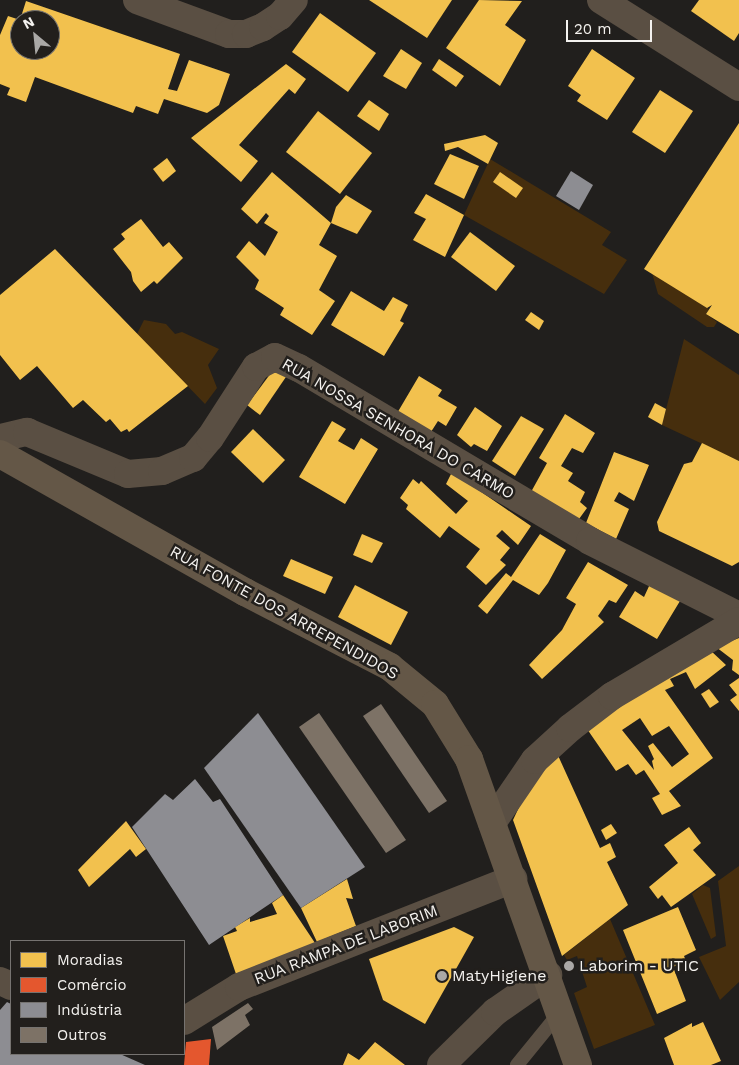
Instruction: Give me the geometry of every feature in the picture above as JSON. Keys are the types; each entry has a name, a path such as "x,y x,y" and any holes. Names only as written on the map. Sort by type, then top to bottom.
{"main road":[{"name":"RUA FONTE DOS ARREPENDIDOS","path":"0,454 237,587 390,667 435,704 469,759 548,975 578,1065"}],"street":[{"path":"137,0 230,34 246,34 263,27 280,16 294,0"},
{"path":"601,0 739,87"},
{"name":"RUA NOSSA SENHORA DO CARMO","path":"0,438 27,432 128,474 162,471 193,458 210,438 256,367 275,357 299,368 590,541 739,616"},
{"path":"492,823 535,760 570,728 612,696 739,621"},
{"name":"RUA RAMPA DE LABORIM","path":"185,1020 239,987 513,879"},
{"path":"441,1065 495,1012 548,975"}],"lane":[{"path":"517,1065 560,1011"}],"shaded area":[{"path":"490,159 611,232 602,245 627,260 604,294 464,215"},
{"path":"652,273 709,309 706,314 717,322 714,327 707,327 658,294"},
{"path":"144,320 166,324 175,334 182,332 219,349 208,365 217,388 205,404 137,334"},
{"path":"684,339 739,375 739,461 662,425"},
{"path":"739,866 739,982 720,1000 699,957 726,946 718,881"},
{"path":"703,885 710,888 716,936 711,939 692,894"},
{"path":"610,919 655,1025 594,1049 574,993 587,987 577,956 567,960 564,955"}],"building: Moradias":[{"path":"369,0 452,0 427,38"},
{"path":"479,0 522,1 505,25 526,40 500,86 446,48"},
{"path":"699,0 739,0 739,33 734,41 691,11"},
{"path":"26,1 52,10 23,10"},
{"path":"60,13 180,54 168,89 177,91 189,60 230,74 219,105 207,113 164,99 158,114 136,106 133,113 35,77 26,102 7,95 10,88 0,84 0,35 8,16 10,17 10,60 60,60"},
{"path":"320,13 376,53 348,92 292,52"},
{"path":"401,49 422,63 406,89 383,76"},
{"path":"592,49 635,78 607,120 577,101 581,95 568,86"},
{"path":"439,59 464,76 456,87 432,70"},
{"path":"286,64 306,79 295,94 289,89 239,145 258,161 241,182 191,138"},
{"path":"660,90 693,111 665,153 632,132"},
{"path":"369,100 389,114 379,131 357,116"},
{"path":"318,111 372,153 340,194 286,152"},
{"path":"739,123 739,334 706,314 712,305 707,308 644,269"},
{"path":"485,135 498,143 488,164 458,147 445,151 444,144"},
{"path":"450,154 479,166 464,199 434,184"},
{"path":"167,158 176,171 163,182 153,169"},
{"path":"272,172 331,223 319,245 337,256 319,290 335,301 312,335 280,315 284,308 255,289 259,280 236,257 249,241 265,256 278,232 264,223 269,216 266,213 257,224 241,209"},
{"path":"500,172 523,188 516,198 493,182"},
{"path":"426,194 464,215 445,257 413,240 426,219 414,213"},
{"path":"346,195 372,211 357,234 331,223 336,207"},
{"path":"141,219 163,247 169,242 183,258 157,284 154,281 141,292 133,281 131,272 113,249 125,239 121,234"},
{"path":"470,232 515,266 496,291 451,257"},
{"path":"55,249 188,386 129,432 127,429 121,432 110,419 106,422 83,400 73,408 37,366 20,380 0,355 0,295"},
{"path":"351,291 384,311 393,297 408,305 400,321 404,323 384,356 331,325"},
{"path":"531,312 544,321 539,330 525,320"},
{"path":"290,371 260,415 247,405 271,373"},
{"path":"419,376 442,390 438,396 457,407 446,426 438,421 429,435 396,415"},
{"path":"655,403 666,409 662,425 648,417"},
{"path":"475,407 502,426 487,451 474,444 471,447 457,435"},
{"path":"565,414 595,433 583,453 572,448 561,466 573,473 568,481 585,492 580,502 587,508 579,519 531,492 547,463 539,458"},
{"path":"521,416 544,429 515,476 492,461"},
{"path":"332,421 346,429 338,441 354,450 361,438 378,449 345,504 299,477"},
{"path":"253,429 285,460 263,483 231,452"},
{"path":"702,443 739,461 739,562 732,566 659,531 657,522 684,464 692,462"},
{"path":"614,452 649,465 634,501 619,492 614,501 629,509 616,539 586,523"},
{"path":"452,472 531,526 518,545 502,530 496,536 510,548 500,560 506,565 486,585 466,567 480,549 449,526 440,538 406,509 408,505 400,498 413,479 419,484 421,481 456,514 468,501 446,484"},
{"path":"362,534 383,543 372,563 353,555"},
{"path":"540,534 566,550 548,583 539,595 513,580 487,614 478,606 506,573 511,577"},
{"path":"291,559 333,577 325,594 283,576"},
{"path":"588,562 628,585 616,603 609,600 598,616 604,622 542,679 529,665 562,630 576,604 566,598"},
{"path":"650,584 680,601 657,639 619,617 635,591 644,597"},
{"path":"355,585 408,612 391,645 338,617"},
{"path":"739,638 739,675 732,670 733,660 716,647"},
{"path":"710,650 726,665 695,689 686,672 670,679 674,686 665,690 713,758 669,791 681,806 662,815 652,798 660,794 644,770 636,775 628,764 616,771 585,726","holes":["640,718 652,736 669,726 689,754 672,767 653,743 648,746 654,759 652,761 654,770 622,730"]},
{"path":"739,678 739,711 730,700 737,695 729,685"},
{"path":"709,689 719,702 710,708 701,694"},
{"path":"556,751 600,848 610,843 616,857 607,862 628,905 562,956 513,820 536,771"},
{"path":"126,821 146,849 136,857 130,849 89,887 78,870"},
{"path":"611,824 617,833 606,840 601,830"},
{"path":"689,827 701,843 693,850 716,875 671,907 662,895 658,899 649,887 678,863 664,845"},
{"path":"347,879 353,899 346,898 356,926 317,942 301,908"},
{"path":"283,895 315,943 236,974 223,936 237,931 235,927 250,918 250,922 277,914 272,903"},
{"path":"678,907 696,950 684,956 686,961 673,967 686,1001 657,1014 623,930"},
{"path":"454,927 474,937 425,1024 383,1000 369,959"},
{"path":"703,1022 721,1061 711,1065 674,1065 664,1038 692,1023 692,1027"},
{"path":"375,1042 405,1065 343,1065 348,1053 359,1060"}],"building: Comércio":[{"path":"211,1039 209,1065 184,1065 186,1042"}],"building: Indústria":[{"path":"571,171 593,185 579,210 556,196"},
{"path":"258,713 365,867 301,908 204,768"},
{"path":"195,779 213,802 220,799 283,895 209,945 132,827 165,794 173,800"},
{"path":"7,1002 10,1004 10,1055 122,1055 145,1065 0,1065 0,1010"}],"building: Outros":[{"path":"381,704 447,801 429,813 363,716"},
{"path":"319,713 406,840 386,853 299,727"},
{"path":"248,1003 253,1009 245,1015 250,1025 217,1050 212,1027"}],"place":[{"name":"Laborim - UTIC","path":"569,966"},
{"name":"MatyHigiene","path":"442,976"}]}
